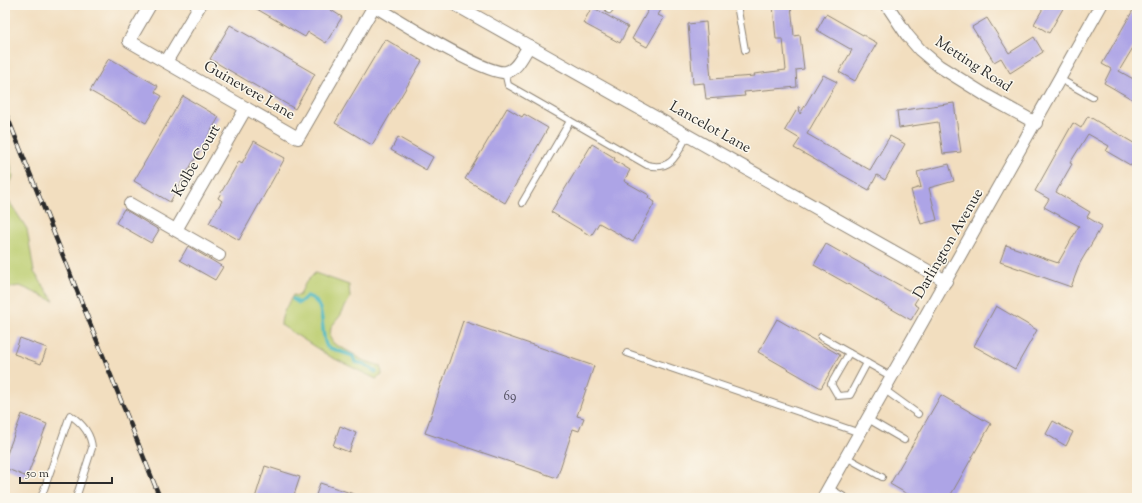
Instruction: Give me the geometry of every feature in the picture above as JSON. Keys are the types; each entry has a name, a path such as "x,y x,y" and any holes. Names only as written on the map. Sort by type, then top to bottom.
{"street":[{"name":"Guinevere Lane","path":"150,5 129,41 298,138 374,5"},
{"path":"166,62 200,5"},
{"path":"374,5 475,64 495,71 505,72 514,69 529,46"},
{"name":"Lancelot Lane","path":"456,5 688,134 946,281"},
{"name":"Metting Road","path":"887,5 907,35 920,50 940,66 987,96 1036,123"},
{"name":"Darlington Avenue","path":"826,493 1036,123 1101,5"},
{"name":"Kolbe Court","path":"176,230 246,108"},
{"path":"130,204 219,254"}],"lane":[{"path":"737,5 745,50"},
{"path":"505,72 508,84 647,166 656,167 669,164 673,160 688,134"},
{"path":"1060,79 1092,97"},
{"path":"522,203 570,120"},
{"path":"821,337 892,377"},
{"path":"849,353 831,384 838,396 850,395 867,363"},
{"path":"627,354 860,433"},
{"path":"885,390 918,414"},
{"path":"41,498 70,415 80,421 88,430 92,445 76,498"},
{"path":"868,419 904,440"},
{"path":"846,457 882,477"},
{"path":"826,493 846,498"}],"green space":[{"path":"5,135 13,177 5,194"},
{"path":"5,195 27,229 34,272 54,301 20,286 5,288"},
{"path":"315,273 349,285 350,298 340,316 331,327 330,337 333,343 362,360 381,366 382,375 376,379 329,356 281,325 283,313 293,295 299,296 306,282"}],"building":[{"path":"250,5 323,5 342,17 326,43 308,32 305,37"},
{"path":"651,5 664,5 658,15 664,18 647,47 632,39"},
{"path":"791,5 794,36 800,35 804,69 796,70 797,87 744,92 745,96 706,99 704,83 693,84 688,24 706,22 711,79 755,76 754,74 786,70 783,39 776,39 773,6"},
{"path":"1045,5 1065,5 1049,33 1034,24"},
{"path":"1136,5 1137,41 1119,71 1137,81 1137,102 1104,83 1111,69 1102,64"},
{"path":"592,7 628,27 620,43 583,23"},
{"path":"826,14 877,43 855,81 839,72 852,50 817,30"},
{"path":"987,18 1009,53 1034,37 1043,52 1010,73 1001,58 994,62 972,27"},
{"path":"230,25 315,74 295,109 210,59"},
{"path":"385,39 422,61 372,145 335,123"},
{"path":"109,58 158,86 155,92 162,96 146,123 90,91"},
{"path":"823,75 837,82 807,134 870,170 890,136 905,144 885,180 877,175 869,190 794,148 800,139 785,130 799,106 800,114"},
{"path":"183,96 219,117 170,202 134,181"},
{"path":"954,103 961,152 943,154 938,122 899,128 897,111"},
{"path":"507,108 522,117 524,114 548,128 505,203 465,179"},
{"path":"1088,116 1137,145 1137,169 1106,151 1109,146 1088,134 1070,163 1072,164 1056,192 1090,212 1087,217 1102,226 1080,263 1071,287 1000,262 1006,245 1058,263 1079,226 1044,207 1049,199 1035,191 1073,123 1081,128"},
{"path":"398,137 433,157 426,170 391,150"},
{"path":"254,141 285,158 239,240 209,223 222,201 218,198 239,161 242,163"},
{"path":"592,144 615,158 614,160 630,170 624,181 649,195 648,198 655,202 633,242 599,223 591,236 551,212"},
{"path":"949,164 954,181 929,188 937,220 921,224 911,190 921,187 917,172"},
{"path":"124,209 159,230 151,243 116,223"},
{"path":"826,244 919,296 914,304 919,307 911,320 814,265"},
{"path":"188,246 223,267 215,280 180,260"},
{"path":"996,306 1037,330 1015,369 974,346"},
{"path":"777,319 840,355 821,388 758,352"},
{"path":"463,321 594,366 577,416 584,418 579,431 573,429 557,478 425,433"},
{"path":"20,338 47,348 41,364 14,354"},
{"path":"941,395 991,424 949,498 914,498 890,484"},
{"path":"22,414 47,424 27,477 5,468 5,459"},
{"path":"1053,421 1073,432 1066,446 1046,434"},
{"path":"340,426 356,433 349,452 333,446"},
{"path":"265,466 300,477 293,498 255,498"},
{"path":"320,483 360,496 359,498 315,498"}],"waterway":[{"path":"293,299 299,303 307,296 314,299 318,304 322,318 323,334 327,347 353,356 355,362 364,364 376,372"}],"railway":[{"path":"5,111 160,498"}]}
